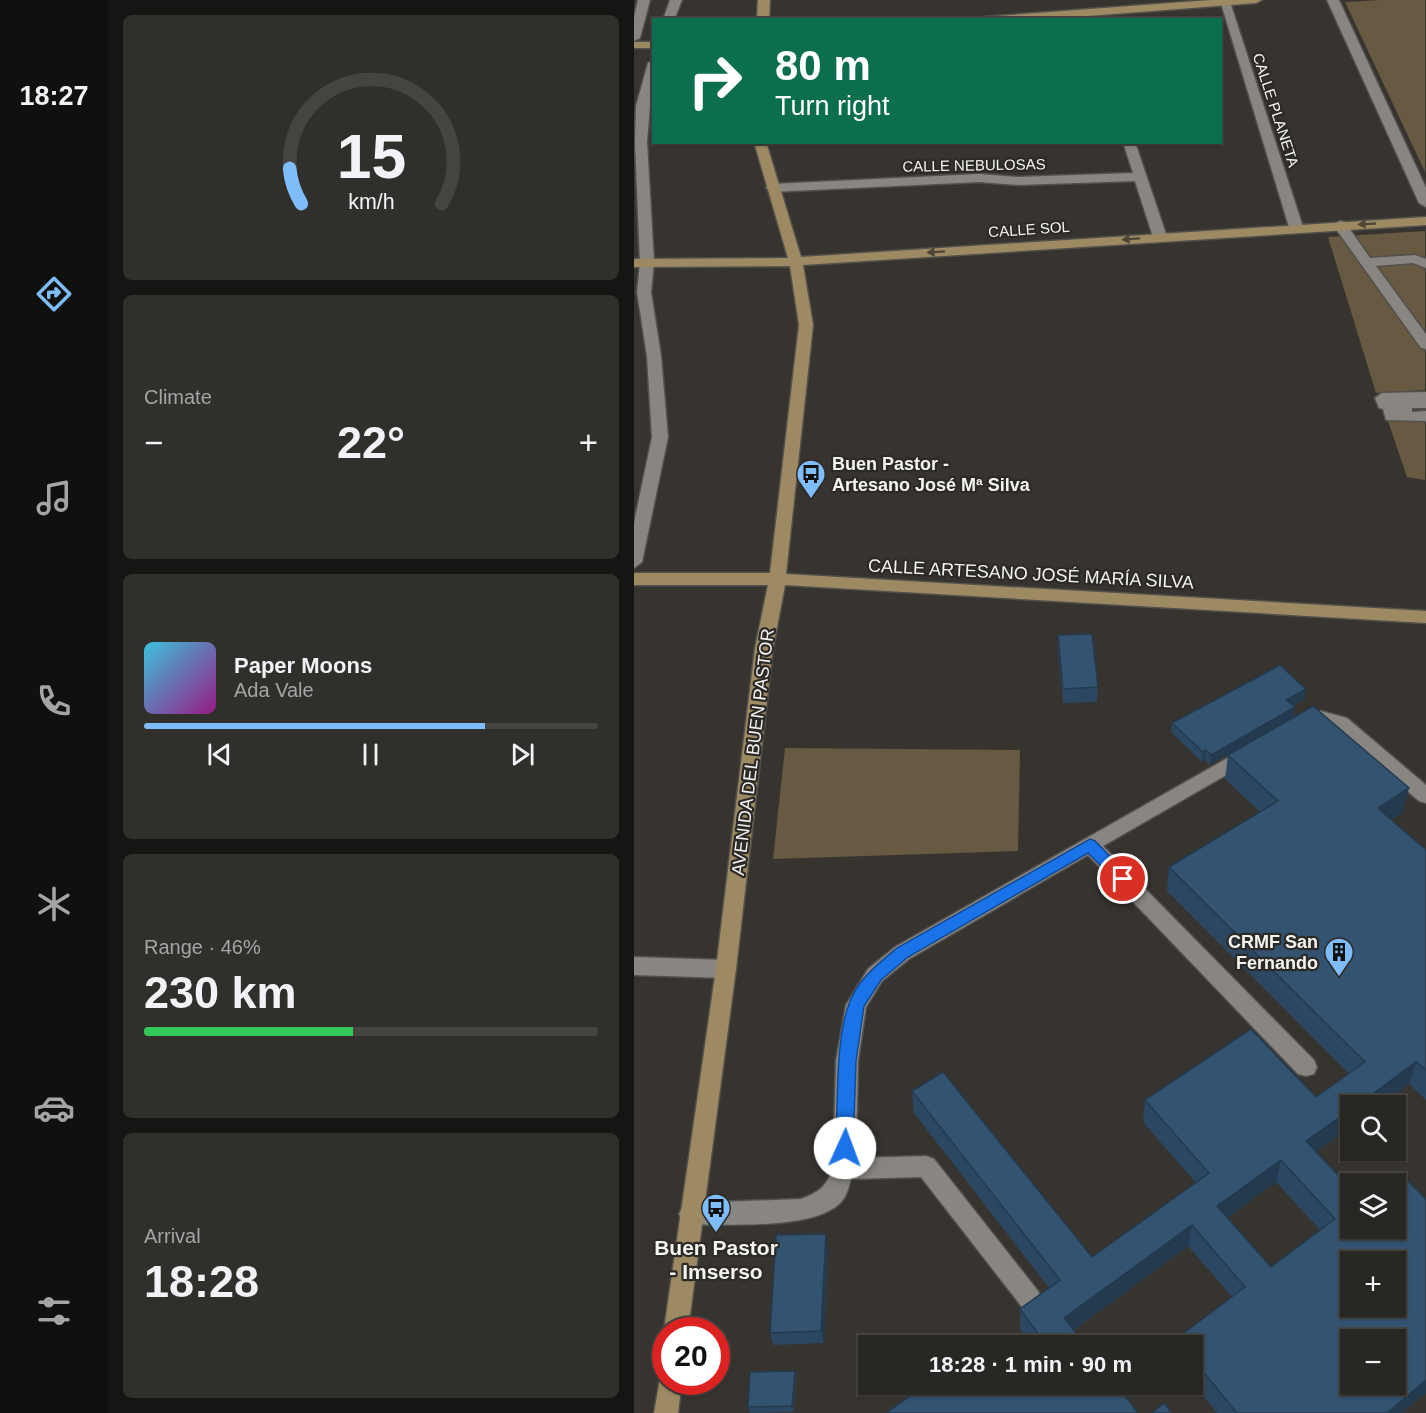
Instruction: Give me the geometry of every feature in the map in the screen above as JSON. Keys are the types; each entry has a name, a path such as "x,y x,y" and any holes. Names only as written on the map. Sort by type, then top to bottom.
{"street":[{"path":"634,38 644,0"},
{"path":"669,18 676,0"},
{"path":"763,18 764,0"},
{"path":"1034,18 1083,16 1256,0"},
{"path":"1333,0 1426,203"},
{"name":"CALLE PLANETA","path":"1224,2 1296,227"},
{"path":"634,45 652,45"},
{"path":"634,562 660,436 654,356 639,244 642,106 652,70"},
{"name":"AVENIDA DEL BUEN PASTOR","path":"678,1317 726,969 764,648 775,600 806,326 796,262 761,144"},
{"path":"1130,144 1160,237"},
{"name":"CALLE NEBULOSAS","path":"772,188 979,178 1018,182 1141,177"},
{"name":"CALLE SOL","path":"641,263 796,262 1426,220"},
{"path":"1340,225 1426,345"},
{"path":"1367,262 1415,259 1426,264"},
{"path":"1426,397 1382,398 1384,405 1426,403"},
{"path":"1426,410 1389,411 1391,417 1426,416"},
{"name":"CALLE ARTESANO JOSÉ MARÍA SILVA","path":"634,579 776,579 1426,617"},
{"path":"1292,729 1310,719 1341,723 1426,796"},
{"path":"691,1214 760,1213 815,1206 835,1192 844,1169 847,1061 856,1005 875,975 902,953 1261,746"},
{"path":"1090,845 1306,1067"},
{"path":"634,966 726,969"},
{"path":"844,1169 926,1166 1030,1299"},
{"path":"666,1413 668,1395"}],"shaded area":[{"path":"1425,0 1425,172 1345,2"},
{"path":"1425,231 1425,390 1376,393 1328,237"},
{"path":"1425,419 1425,480 1407,477 1388,421"},
{"path":"785,748 1020,750 1018,851 773,859"}],"building":[{"path":"1092,634 1098,687 1063,689 1058,635"},
{"path":"1280,665 1306,689 1286,700 1295,707 1211,755 1206,750 1203,752 1172,723"},
{"path":"1313,706 1409,788 1378,808 1426,850 1426,1070 1416,1062 1371,1095 1340,1095 1340,1117 1306,1141 1340,1177 1340,1239 1406,1239 1406,1179 1426,1199 1426,1380 1387,1413 1237,1413 1203,1371 1203,1335 1181,1335 1245,1287 1192,1225 1064,1318 1077,1335 1039,1335 1020,1309 1060,1280 912,1091 943,1072 1092,1257 1209,1173 1145,1100 1251,1029 1316,1097 1365,1062 1169,867 1278,801 1228,755","holes":["1281,1160 1335,1219 1271,1267 1217,1206"]},
{"path":"826,1234 821,1331 770,1333 776,1235"},
{"path":"795,1371 792,1406 748,1407 750,1372"},
{"path":"911,1395 1124,1395 1138,1413 886,1413"},
{"path":"1164,1403 1172,1413 1152,1413"}],"place":[{"name":"Buen Pastor - Artesano José Mª Silva","path":"811,500"},
{"name":"CRMF San Fernando","path":"1339,978"},
{"name":"Buen Pastor - Imserso","path":"716,1234"}],"route":[{"path":"845,1148 847,1061 856,1005 875,975 902,953 1090,845 1123,879"}]}
